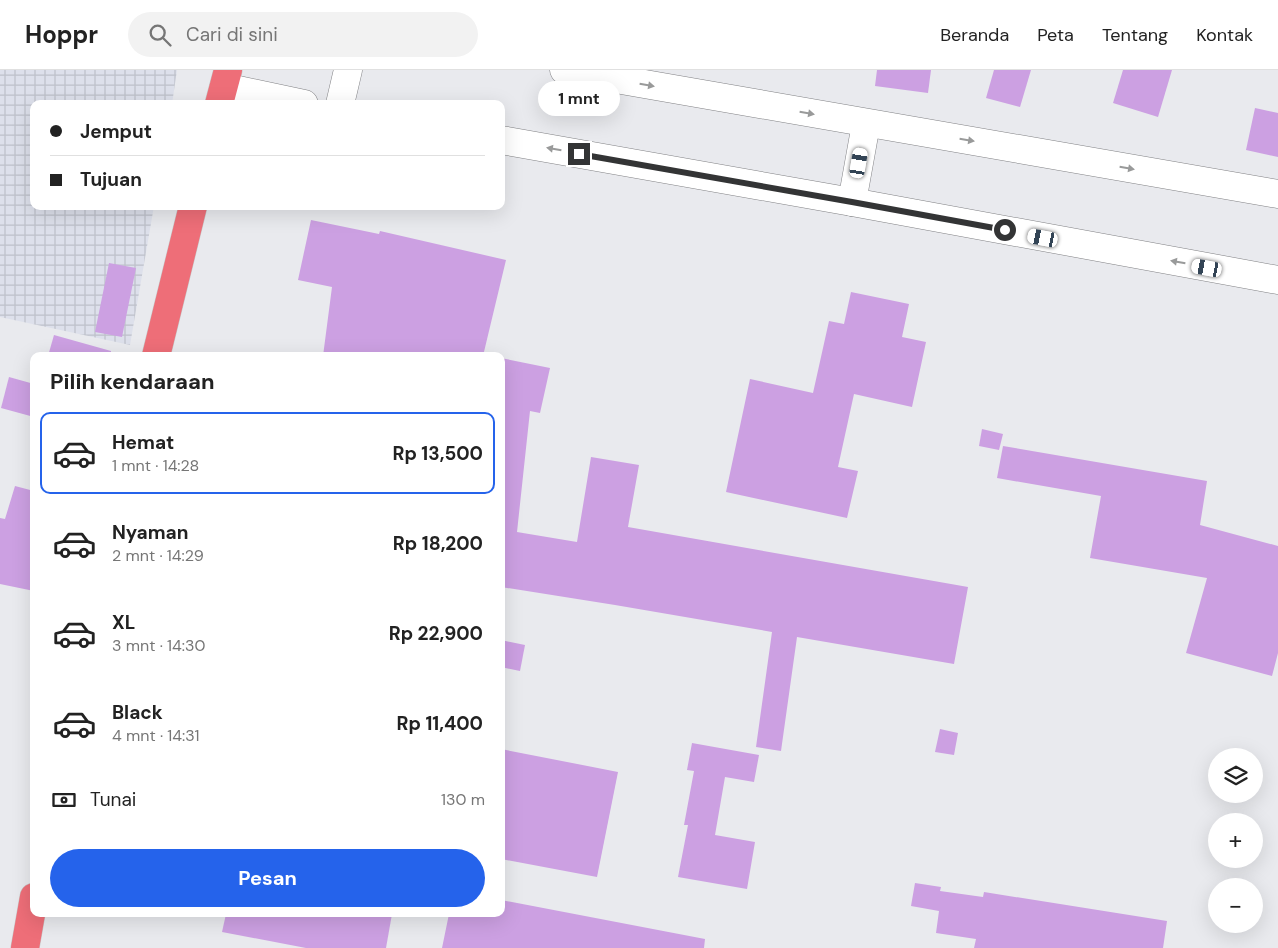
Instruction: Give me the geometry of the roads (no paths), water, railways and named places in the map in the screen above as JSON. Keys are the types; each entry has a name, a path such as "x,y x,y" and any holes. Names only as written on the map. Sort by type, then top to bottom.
{"highway":[{"path":"157,352 192,210"},
{"path":"25,948 30,917"}],"street":[{"path":"341,100 348,70"},
{"path":"564,70 866,124 1278,194"},
{"path":"224,87 285,100"},
{"path":"852,202 866,124"},
{"path":"505,141 1278,280"}]}
